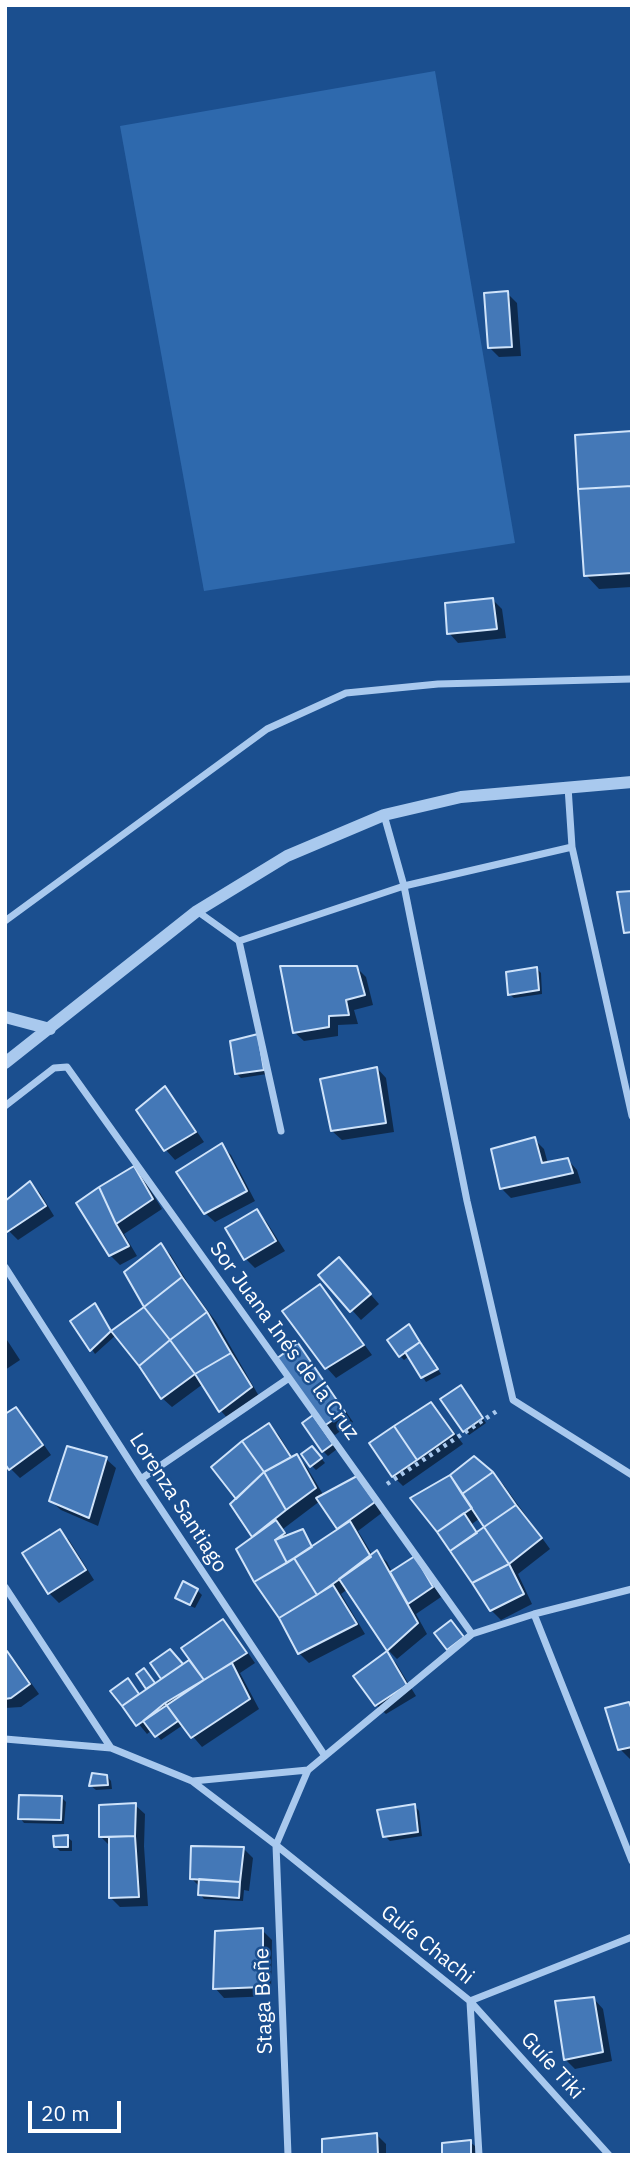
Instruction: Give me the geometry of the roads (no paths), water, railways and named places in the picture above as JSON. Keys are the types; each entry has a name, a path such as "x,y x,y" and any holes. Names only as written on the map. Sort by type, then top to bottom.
{"street":[{"path":"5,921 267,729 346,693 438,684 632,679"},
{"path":"5,1063 197,911 287,856 384,815 461,797 632,782"},
{"path":"568,787 572,847 632,1116"},
{"path":"384,815 404,886 467,1201 513,1400 632,1475"},
{"path":"239,941 404,886 572,847"},
{"path":"197,911 239,941 281,1131"},
{"path":"5,1017 50,1029"},
{"name":"Sor Juana Inés de la Cruz","path":"5,1106 54,1068 67,1067 472,1634"},
{"name":"Lorenza Santiago","path":"5,1267 141,1479 325,1756"},
{"path":"141,1479 289,1378"},
{"path":"5,1587 111,1748"},
{"path":"276,1845 308,1770 472,1634 534,1614 632,1589"},
{"path":"534,1614 632,1861"},
{"path":"5,1739 111,1748 192,1781 308,1770"},
{"name":"Guíe Chachi","path":"192,1781 470,2001 479,2155"},
{"name":"Staga Beñe","path":"276,1845 288,2155"},
{"path":"470,2001 632,1937"},
{"name":"Guíe Tiki","path":"470,2001 609,2155"}]}
